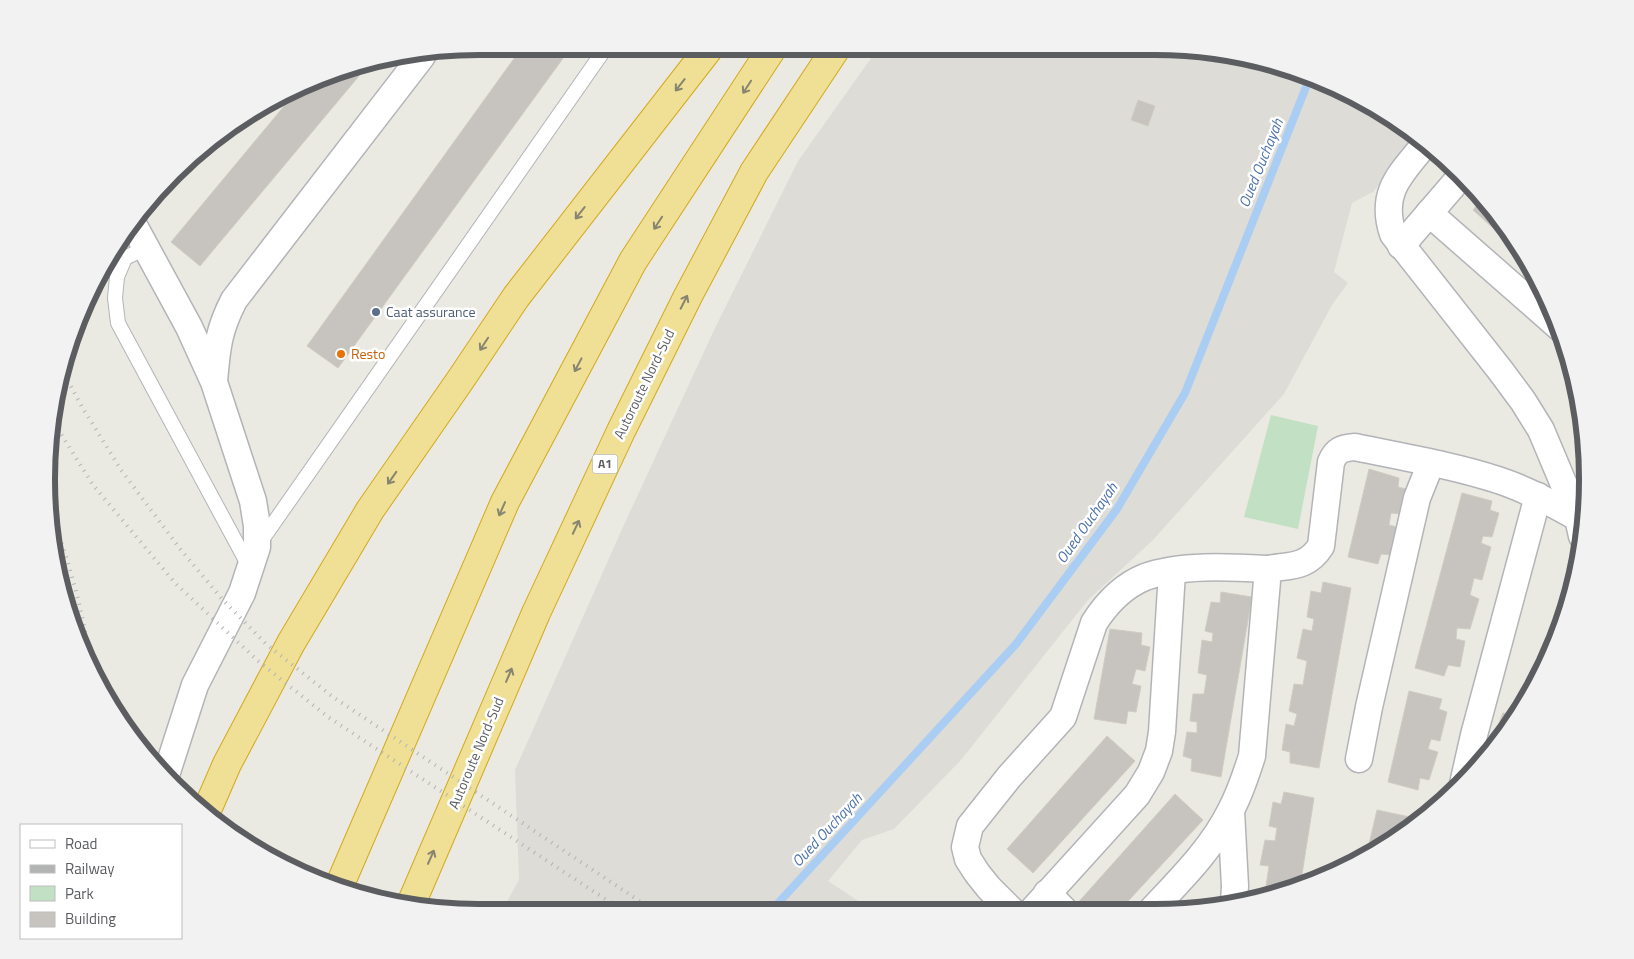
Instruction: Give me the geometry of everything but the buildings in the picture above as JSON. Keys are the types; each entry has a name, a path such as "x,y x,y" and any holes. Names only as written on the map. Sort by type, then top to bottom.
{"highway":[{"path":"209,806 227,764 291,643 370,510 516,297 703,55"},
{"path":"342,881 505,502 633,261 768,55"},
{"name":"Autoroute Nord-Sud","path":"413,898 536,613 621,431 688,296 754,172 831,55"}],"street":[{"path":"214,382 218,338 224,319 234,300 419,60"},
{"path":"1421,149 1396,179 1389,196 1389,224 1393,234 1523,401 1541,430 1577,519"},
{"path":"1402,246 1457,181"},
{"path":"1429,213 1529,286 1538,298"},
{"path":"137,230 188,327 214,382 253,502 257,526 254,558 242,593 195,684 168,768"},
{"path":"1005,904 977,874 968,859 965,847 970,826 1009,777 1063,717 1094,623 1101,610 1124,589 1144,578 1172,572 1225,567 1268,569 1300,564 1314,556 1321,546 1331,462 1337,451 1345,448 1355,447 1498,480 1538,496 1576,524"},
{"path":"1359,759 1368,707 1417,498 1431,463"},
{"path":"1467,767 1538,496"},
{"path":"1158,904 1185,875 1208,846 1231,812 1243,784 1252,756 1268,569"},
{"path":"1039,902 1137,795 1151,772 1159,751 1162,732 1172,572"},
{"path":"1231,812 1234,896"}],"lane":[{"path":"146,247 126,258 117,277 115,298 118,323 254,558 601,55"}],"shaded area":[{"path":"873,55 1154,55 1182,56 1237,63 1264,69 1317,87 1367,112 1413,143 1373,192 1352,203 1334,272 1348,283 1332,305 1284,394 1153,540 1088,600 961,760 894,829 862,840 828,881 863,904 506,904 519,880 515,770 622,529 715,328 798,161"}],"green space":[{"path":"1271,415 1318,426 1298,529 1244,517"}],"waterway":[{"name":"Oued Ouchayah","path":"777,904 1016,644 1117,509 1185,393 1307,84"}],"railway":[{"path":"67,379 121,470 181,550 222,599 266,644 333,697 644,904"},
{"path":"58,430 93,485 175,583 258,661 328,717 613,904"},
{"path":"59,538 74,585 87,641"}],"place":[{"name":"Caat assurance","path":"376,312"},
{"name":"Resto","path":"341,354"}]}
